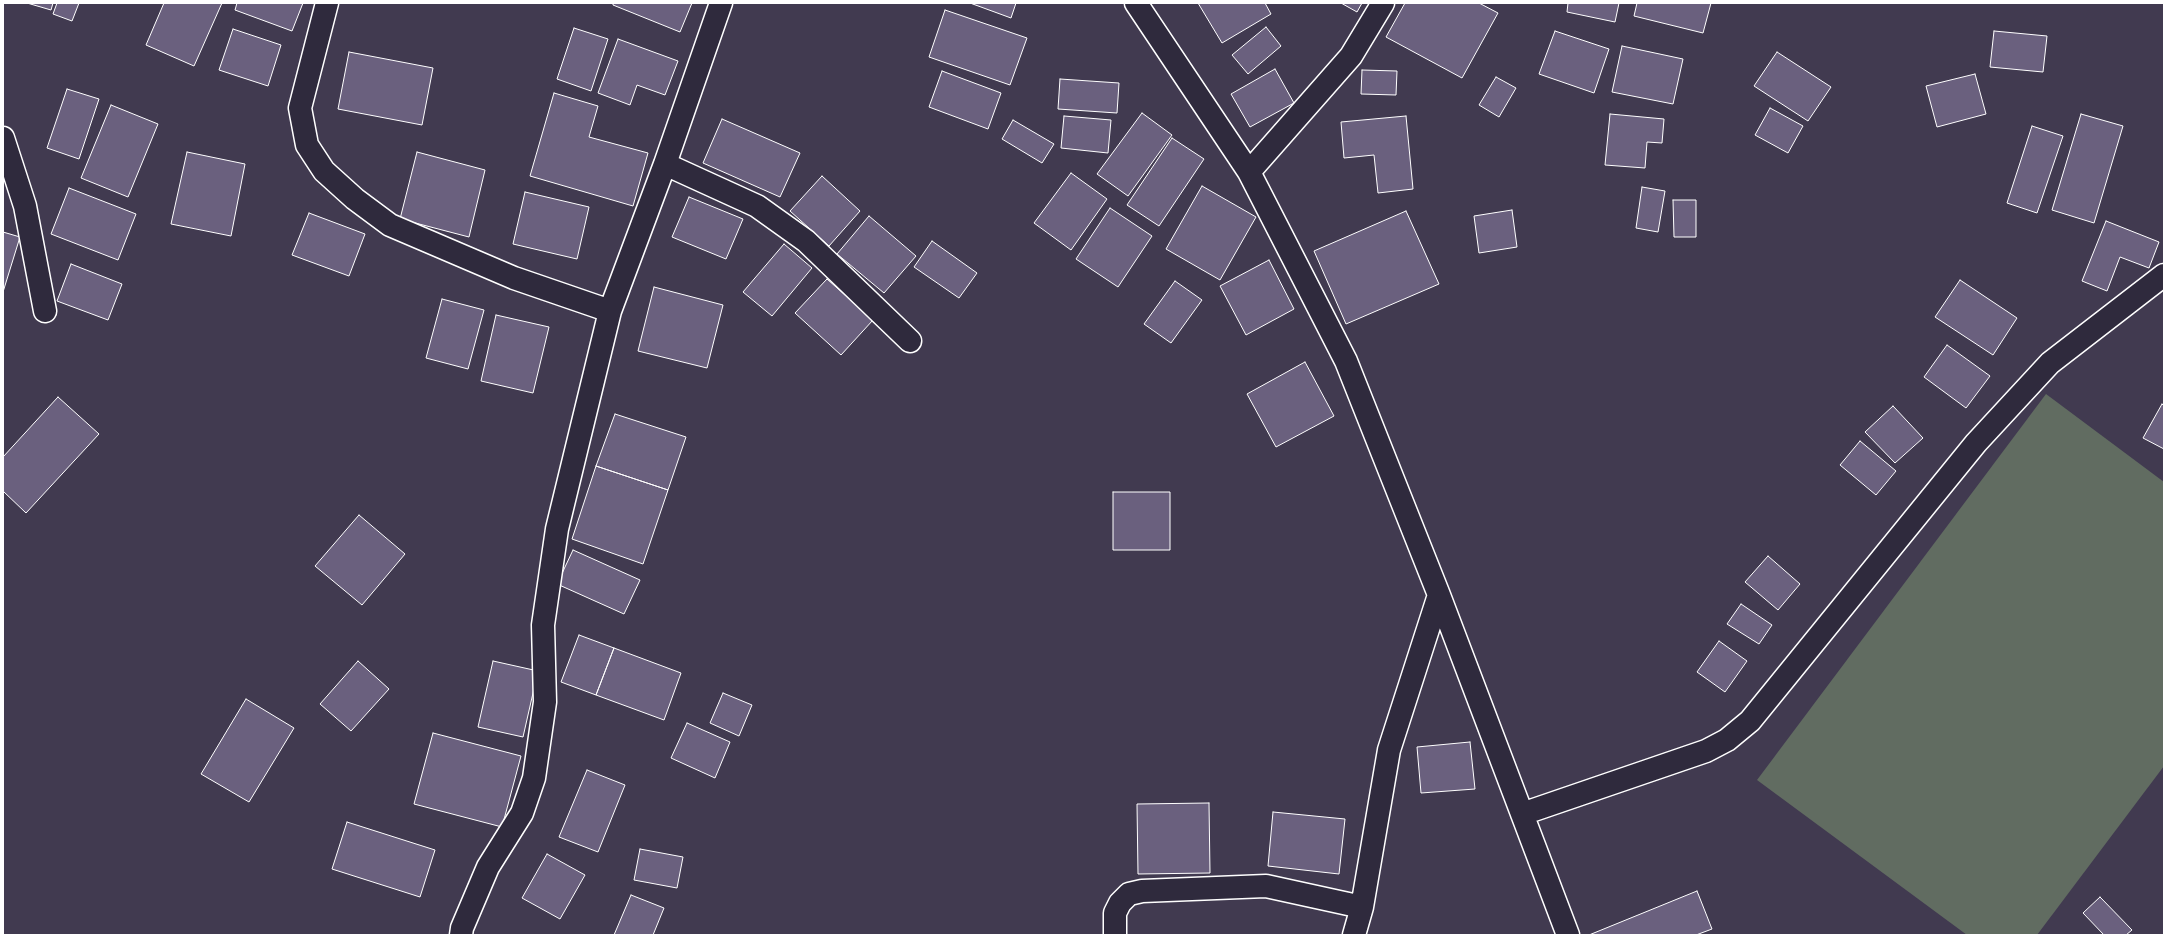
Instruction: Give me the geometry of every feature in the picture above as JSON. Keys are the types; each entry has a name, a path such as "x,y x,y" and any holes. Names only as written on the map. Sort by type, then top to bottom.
{"street":[{"path":"327,3 300,108 307,145 324,171 355,199 390,224 514,278 610,310"},
{"path":"461,935 462,928 488,867 522,813 534,778 545,702 543,625 557,529 610,310 665,164 721,3"},
{"path":"1136,3 1249,172 1346,361 1439,594 1568,935"},
{"path":"1249,172 1351,56 1383,3"},
{"path":"3,138 25,206 45,311"},
{"path":"665,164 757,206 806,241 910,341"},
{"path":"1522,814 1706,751 1727,740 1750,721 1976,443 2044,369 2164,275"},
{"path":"1354,935 1362,907 1389,750 1439,594"},
{"path":"1115,935 1115,913 1120,903 1129,894 1142,891 1266,886 1362,907"}],"green space":[{"path":"2046,394 2164,482 2164,766 2037,935 1967,935 1757,780"}],"building":[{"path":"27,3 53,3 51,10"},
{"path":"57,3 79,3 72,21 53,14"},
{"path":"164,3 222,3 194,66 146,45"},
{"path":"237,3 303,3 292,31 235,10"},
{"path":"613,3 692,3 680,32 613,5"},
{"path":"970,3 1016,3 1011,18"},
{"path":"1198,3 1265,3 1271,14 1222,43"},
{"path":"1341,3 1362,3 1357,12"},
{"path":"1405,3 1479,3 1498,13 1462,78 1386,37"},
{"path":"1568,3 1619,3 1615,22 1567,12"},
{"path":"1637,3 1711,3 1703,33 1634,16"},
{"path":"945,10 1027,38 1010,85 929,57"},
{"path":"1266,27 1281,46 1248,74 1232,55"},
{"path":"574,28 608,39 591,91 557,79"},
{"path":"233,29 281,45 268,86 219,70"},
{"path":"1555,31 1609,49 1594,93 1539,74"},
{"path":"1994,31 2047,36 2043,72 1990,67"},
{"path":"618,39 678,61 665,95 637,85 630,105 598,93"},
{"path":"1622,46 1683,59 1673,104 1612,92"},
{"path":"349,52 433,68 422,125 338,109"},
{"path":"1777,52 1831,87 1808,121 1754,86"},
{"path":"1275,69 1294,103 1250,127 1231,94"},
{"path":"1362,70 1397,71 1396,95 1361,94"},
{"path":"942,71 1001,93 988,129 929,107"},
{"path":"1975,74 1986,114 1937,127 1926,86"},
{"path":"1496,77 1516,88 1499,117 1479,105"},
{"path":"1060,79 1119,83 1117,113 1058,109"},
{"path":"67,89 99,99 79,159 47,148"},
{"path":"554,93 598,106 589,137 648,153 633,206 530,176"},
{"path":"111,105 158,124 128,197 81,178"},
{"path":"1770,108 1803,126 1788,153 1755,135"},
{"path":"1142,113 1172,135 1128,196 1097,174"},
{"path":"1610,114 1664,119 1662,143 1647,142 1645,168 1605,165"},
{"path":"2081,114 2123,126 2094,223 2052,210"},
{"path":"1064,116 1111,120 1108,153 1061,148"},
{"path":"1406,116 1413,189 1378,193 1374,155 1344,158 1341,122"},
{"path":"722,119 800,153 780,197 703,163"},
{"path":"1013,120 1054,144 1042,163 1002,139"},
{"path":"2032,126 2063,136 2037,213 2007,203"},
{"path":"1172,138 1204,159 1159,226 1127,205"},
{"path":"187,152 245,164 231,236 171,224"},
{"path":"417,152 485,170 469,237 400,219"},
{"path":"1071,173 1107,199 1071,250 1034,223"},
{"path":"822,176 860,211 829,246 790,211"},
{"path":"1202,186 1256,217 1220,280 1166,249"},
{"path":"1642,187 1665,191 1658,232 1636,228"},
{"path":"69,188 136,214 118,260 51,234"},
{"path":"525,192 589,207 577,259 513,244"},
{"path":"689,197 743,219 726,259 672,237"},
{"path":"1673,200 1696,200 1696,237 1674,237"},
{"path":"1110,208 1152,236 1118,287 1076,259"},
{"path":"1512,210 1517,247 1479,253 1474,216"},
{"path":"1406,211 1439,284 1346,324 1314,251"},
{"path":"309,213 365,234 349,276 292,255"},
{"path":"869,216 916,256 884,293 837,254"},
{"path":"2106,221 2159,242 2149,268 2120,257 2107,291 2082,281"},
{"path":"3,232 20,237 3,292"},
{"path":"932,241 977,273 959,298 914,267"},
{"path":"784,244 812,268 772,316 743,292"},
{"path":"1269,260 1294,309 1246,335 1220,286"},
{"path":"71,264 122,284 108,320 57,301"},
{"path":"827,279 873,320 841,355 795,313"},
{"path":"1960,280 2017,318 1993,355 1935,317"},
{"path":"1175,281 1202,300 1171,343 1144,324"},
{"path":"654,287 723,305 707,368 638,351"},
{"path":"442,299 484,310 468,369 426,358"},
{"path":"496,315 549,327 533,393 481,381"},
{"path":"1947,345 1990,376 1966,408 1924,377"},
{"path":"1305,362 1334,416 1276,447 1247,394"},
{"path":"58,397 99,434 26,513 3,491 3,457"},
{"path":"2162,404 2164,406 2164,449 2143,438"},
{"path":"1893,406 1923,438 1895,463 1865,432"},
{"path":"615,414 686,437 668,490 596,466"},
{"path":"1860,441 1896,471 1876,495 1840,465"},
{"path":"596,466 668,490 643,564 572,539"},
{"path":"1113,492 1170,492 1170,550 1113,550"},
{"path":"359,515 405,554 362,605 315,566"},
{"path":"573,550 640,580 624,614 557,584"},
{"path":"1768,556 1800,584 1778,610 1745,582"},
{"path":"1741,604 1772,625 1759,644 1727,624"},
{"path":"579,635 614,648 596,695 561,682"},
{"path":"1719,641 1747,661 1725,692 1697,672"},
{"path":"614,648 681,673 664,720 596,695"},
{"path":"358,661 389,689 351,731 320,704"},
{"path":"493,661 538,671 523,737 478,727"},
{"path":"723,693 752,705 739,736 710,723"},
{"path":"246,699 294,728 249,802 201,774"},
{"path":"687,723 730,742 715,778 671,758"},
{"path":"433,733 521,756 502,827 414,804"},
{"path":"1470,742 1475,789 1421,793 1417,747"},
{"path":"587,770 625,785 598,852 559,837"},
{"path":"1209,803 1210,873 1138,874 1137,804"},
{"path":"1273,812 1345,819 1339,874 1268,866"},
{"path":"347,822 435,850 420,897 332,869"},
{"path":"640,849 683,857 677,888 634,880"},
{"path":"547,854 585,875 560,919 522,898"},
{"path":"1697,891 1712,929 1696,935 1589,935"},
{"path":"631,895 664,908 653,935 614,935"},
{"path":"2100,897 2132,930 2126,935 2104,935 2083,913"}]}
